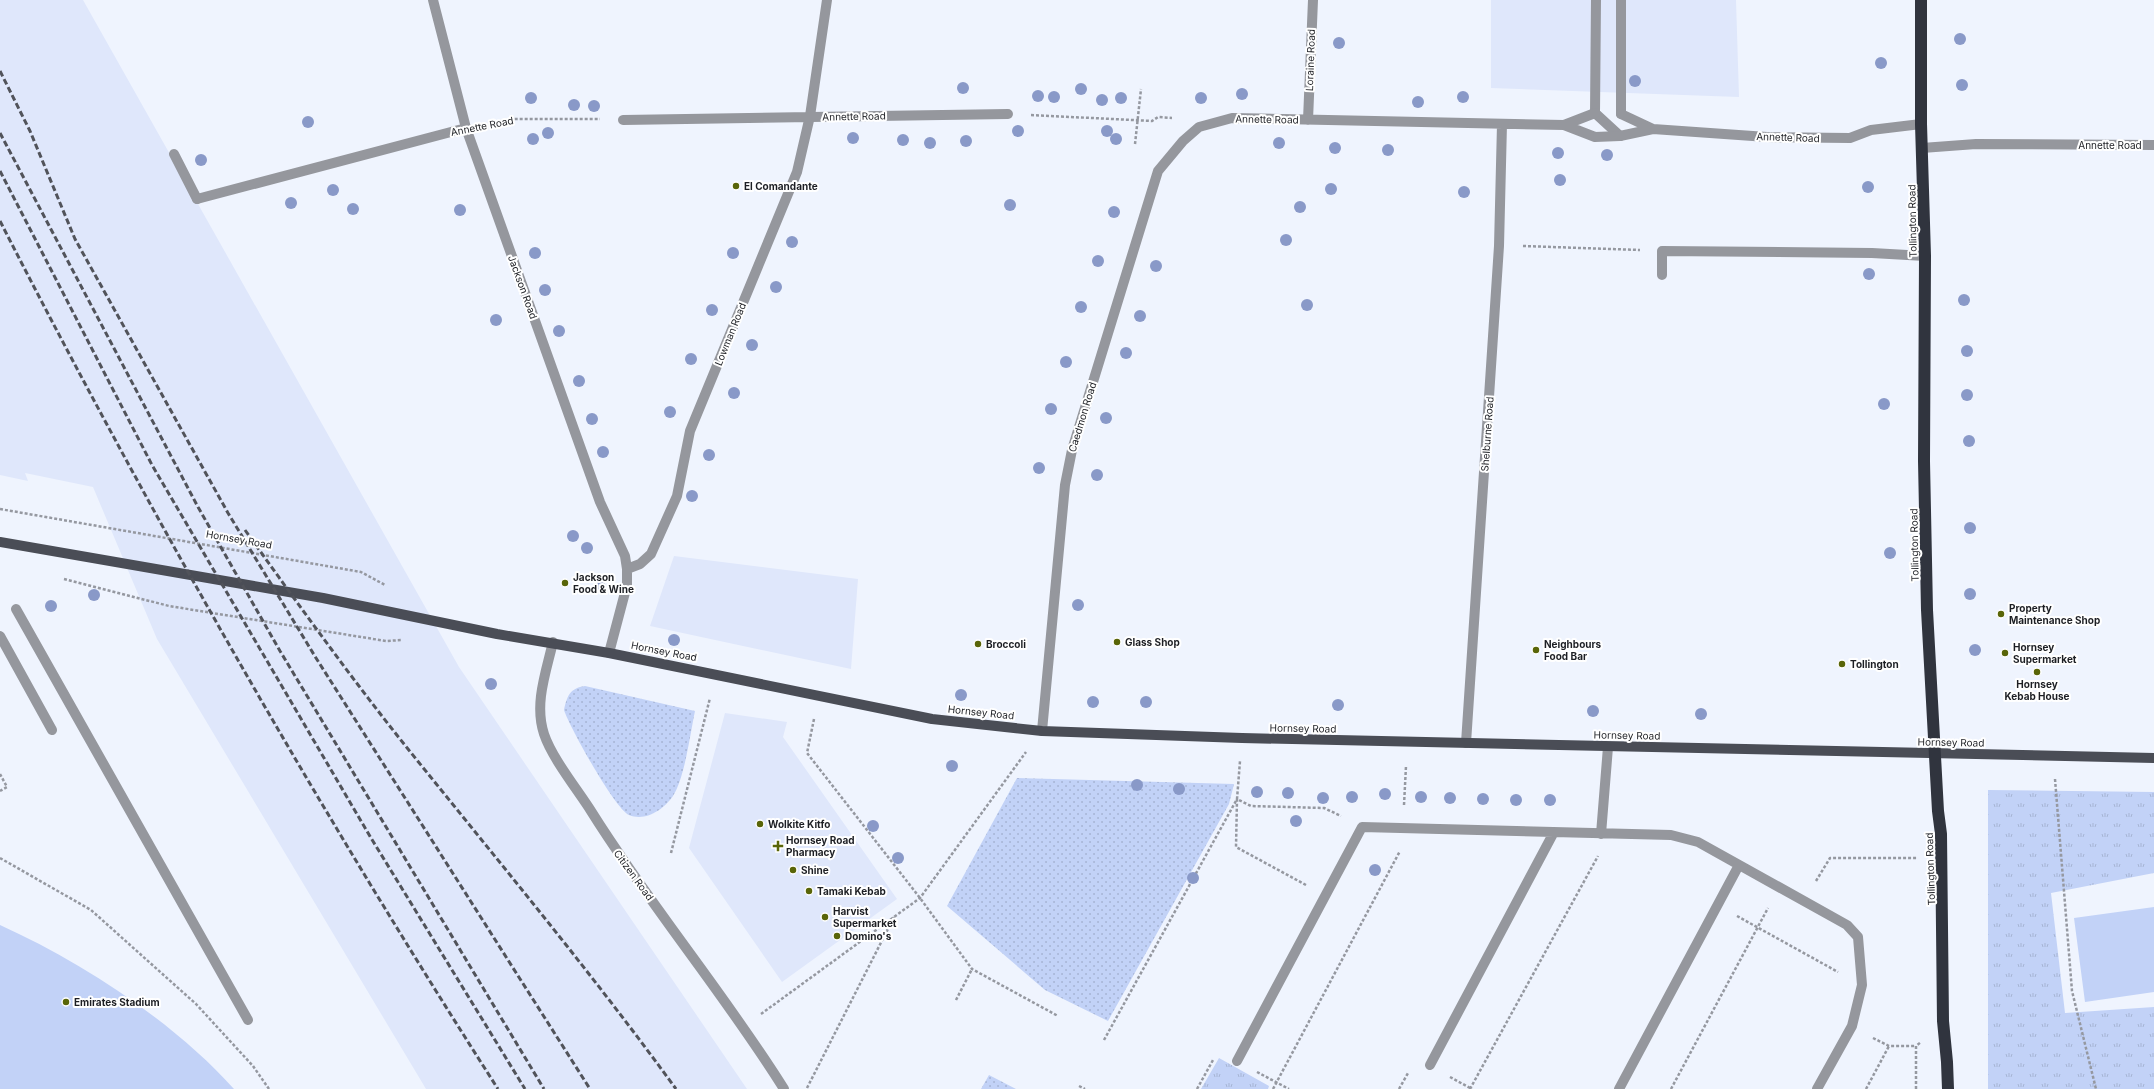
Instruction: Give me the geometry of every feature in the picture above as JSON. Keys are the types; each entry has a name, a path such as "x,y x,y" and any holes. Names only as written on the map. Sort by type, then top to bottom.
{"highway":[{"name":"Tollington Road","path":"1921,0 1920,124 1925,256 1924,477 1928,617 1942,859 1943,1021 1948,1089"}],"main road":[{"name":"Hornsey Road","path":"0,542 323,598 497,634 553,642 717,674 819,697 932,719 1042,731 1242,738 1608,747 2154,758"}],"street":[{"name":"Jackson Road","path":"433,0 466,128 600,502 625,556 627,569"},
{"name":"Lowman Road","path":"627,569 640,564 651,554 677,496 690,431 796,172 810,116 827,0"},
{"name":"Loraine Road","path":"1308,120 1313,0"},
{"path":"1596,0 1595,113 1620,136"},
{"name":"Annette Road","path":"1621,0 1620,114 1653,128"},
{"name":"Annette Road","path":"1564,126 1595,113"},
{"name":"Annette Road","path":"623,120 1008,114"},
{"name":"Annette Road","path":"1199,127 1232,118 1564,126 1595,136 1620,136 1653,128 1767,137 1850,138 1871,130 1920,124"},
{"name":"Shelburne Road","path":"1466,743 1499,246 1502,124"},
{"name":"Caedmon Road","path":"1042,731 1065,485 1072,450 1158,171 1183,141 1199,127"},
{"name":"Annette Road","path":"174,154 197,199 466,128"},
{"name":"Annette Road","path":"1922,148 1976,144 2154,145"},
{"path":"1662,275 1662,251 1872,253 1925,256"},
{"path":"609,653 627,585 627,569"},
{"path":"16,609 248,1020"},
{"path":"0,636 52,730"},
{"name":"Citizen Road","path":"553,642 542,684 540,709 544,734 553,752 607,838 752,1037 784,1089"},
{"path":"1601,834 1608,747"},
{"path":"1237,1061 1362,826 1671,835 1698,842 1804,900 1847,925 1858,938 1862,985 1852,1026 1818,1089"},
{"path":"1430,1066 1554,832"},
{"path":"1619,1089 1740,865"}],"path":[{"path":"1135,144 1139,120 1141,89"},
{"path":"1008,114 1015,119 1032,115 1152,121 1158,117 1181,119 1199,127"},
{"name":"Annette Road","path":"466,128 514,119 623,120"},
{"path":"1544,246 1662,251"},
{"name":"Hornsey Road","path":"0,509 361,572 388,587"},
{"path":"57,577 169,606 386,641 408,640"},
{"path":"671,853 717,674"},
{"path":"819,697 807,753 920,898 972,969 1058,1016"},
{"path":"758,1016 920,898 1042,731"},
{"path":"1242,738 1237,799 1236,847 1326,895"},
{"path":"1273,1089 1402,848 1407,742"},
{"path":"2053,757 2072,991 2096,1089"},
{"path":"0,774 7,787 0,791"},
{"path":"1237,799 1251,806 1324,808 1362,826"},
{"path":"1104,1040 1237,799"},
{"path":"1470,1089 1599,854 1601,834"},
{"path":"1804,900 1830,858 1885,857 1942,859"},
{"path":"0,858 91,910 196,1004 253,1066 269,1089"},
{"path":"1671,1089 1779,887"},
{"path":"1718,904 1758,928 1862,985"},
{"path":"807,1089 894,917"},
{"path":"956,1000 972,969"},
{"path":"1852,1026 1889,1046 1916,1046"},
{"path":"1866,1089 1889,1046"},
{"path":"1080,1086 1085,1089"}],"shaded area":[{"path":"0,0 83,0 459,667 747,1089 426,1089 157,639 93,487 25,473 28,481 0,475"},
{"path":"1491,0 1736,0 1739,97 1491,88"},
{"path":"674,556 858,579 851,669 650,626"},
{"path":"725,713 787,722 783,737 897,899 782,982 689,848"}],"green space":[{"path":"585,686 695,711 681,778 673,796 660,810 642,817 629,815 622,809 593,766 564,710 566,701 570,694 576,689"},
{"path":"1017,778 1234,784 1229,804 1108,1021 1045,990 947,906"},
{"path":"1988,790 2154,792 2154,873 2051,893 2065,1013 2154,1007 2154,1089 1988,1089"},
{"path":"2154,907 2154,992 2085,1002 2074,918"},
{"name":"Emirates Stadium","path":"0,925 63,957 94,975 155,1017 184,1040 234,1089 0,1089"},
{"path":"1219,1058 1269,1086 1268,1089 1201,1089"},
{"path":"989,1075 1016,1089 981,1089"}],"railway":[{"path":"0,71 30,131 75,239 228,513 316,658 590,1089"},
{"path":"0,133 198,507 280,651 544,1089"},
{"path":"0,171 152,465 371,838 525,1089"},
{"path":"0,221 117,442 238,661 366,877 498,1089"},
{"path":"245,530 366,695 578,960 676,1089"}],"place":[{"name":"El Comandante","path":"736,186"},
{"name":"Jackson Food & Wine","path":"565,583"},
{"name":"Property Maintenance Shop","path":"2001,614"},
{"name":"Glass Shop","path":"1117,642"},
{"name":"Broccoli","path":"978,644"},
{"name":"Neighbours Food Bar","path":"1536,650"},
{"name":"Hornsey Supermarket","path":"2005,653"},
{"name":"Tollington","path":"1842,664"},
{"name":"Hornsey Kebab House","path":"2037,672"},
{"name":"Wolkite Kitfo","path":"760,824"},
{"name":"Hornsey Road Pharmacy","path":"778,846"},
{"name":"Shine","path":"793,870"},
{"name":"Tamaki Kebab","path":"809,891"},
{"name":"Harvist Supermarket","path":"825,917"},
{"name":"Domino's","path":"837,936"},
{"name":"Emirates Stadium","path":"66,1002"}]}
